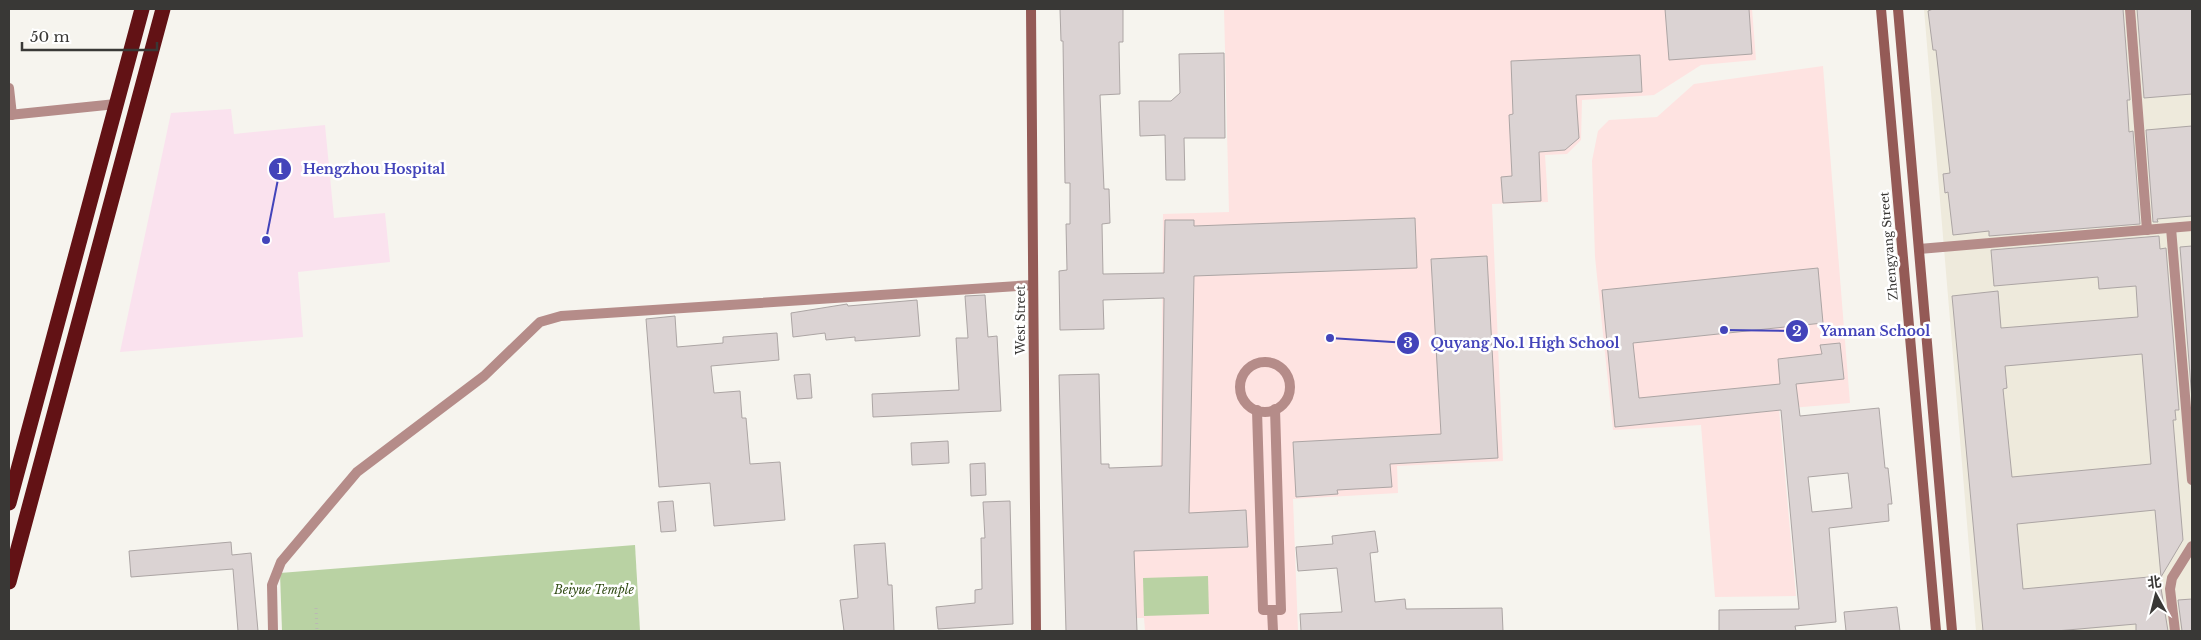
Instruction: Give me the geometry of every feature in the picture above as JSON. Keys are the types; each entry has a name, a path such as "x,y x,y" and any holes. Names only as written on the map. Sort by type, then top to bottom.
{"highway":[{"path":"9,504 142,9"},
{"path":"9,582 163,9"}],"main road":[{"name":"West Street","path":"1031,9 1036,631"},
{"name":"Zhengyang Street","path":"1881,9 1936,631"},
{"path":"1898,9 1952,631"}],"street":[{"path":"2130,9 2147,230"},
{"path":"9,88 10,115 116,104"},
{"path":"1918,249 2192,226"},
{"path":"2172,228 2192,480"},
{"path":"273,631 272,585 281,562 356,472 484,376 540,322 561,316 1033,285"},
{"path":"1259,362 1266,362 1280,367 1289,380 1288,395 1284,403 1275,409 1270,411 1257,410 1247,404 1242,397 1241,381 1247,369 1259,362"},
{"path":"1257,410 1263,610 1281,610 1275,409"},
{"path":"2175,631 2171,583 2192,546"},
{"path":"1272,610 1273,631"}],"path":[{"path":"316,608 317,631"}],"shaded area":[{"path":"1224,9 1752,9 1756,60 1701,65 1654,95 1582,100 1581,140 1567,154 1545,155 1548,202 1492,204 1503,461 1397,466 1398,493 1293,499 1298,631 1145,631 1144,618 1119,618 1116,506 1160,504 1163,214 1229,212"},
{"path":"1924,9 2192,9 2192,631 1976,631"},
{"path":"1823,66 1850,403 1779,409 1796,596 1715,597 1701,425 1613,430 1595,257 1592,161 1598,131 1609,120 1657,117 1694,84"},
{"path":"231,109 234,134 325,125 334,218 385,213 390,262 298,272 303,337 120,352 171,113"}],"green space":[{"name":"Beiyue Temple","path":"635,545 640,631 282,631 280,573"},
{"path":"1208,576 1209,614 1144,616 1143,578"}],"building":[{"path":"1060,9 1123,9 1123,42 1119,42 1120,94 1100,95 1104,189 1109,189 1110,223 1102,224 1103,274 1164,273 1165,220 1194,220 1194,226 1415,218 1417,268 1194,276 1189,513 1246,510 1248,547 1134,551 1137,631 1066,631 1059,375 1099,374 1101,464 1109,464 1109,468 1162,466 1164,298 1103,300 1104,329 1060,330 1059,271 1067,270 1066,224 1070,224 1070,183 1065,183 1063,41 1061,41"},
{"path":"1665,9 1749,9 1752,54 1669,60"},
{"path":"1933,9 2123,9 2130,100 2127,100 2129,132 2133,131 2140,224 1989,236 1989,231 1953,235 1948,192 1945,193 1943,174 1950,173 1936,50 1933,50 1928,11"},
{"path":"2137,9 2192,9 2192,94 2144,98"},
{"path":"1224,53 1225,138 1184,138 1185,180 1166,180 1165,135 1140,136 1139,101 1171,101 1180,93 1179,54"},
{"path":"1640,55 1642,92 1576,95 1579,138 1565,150 1539,152 1541,201 1503,203 1501,177 1512,176 1509,115 1513,114 1511,61"},
{"path":"2192,126 2192,216 2157,219 2158,222 2153,222 2146,130"},
{"path":"2159,236 2160,249 2166,248 2179,410 2175,410 2176,420 2173,420 2183,540 2161,577 2155,510 2017,524 2023,589 2159,576 2168,631 2136,631 2136,624 2056,631 1983,631 1952,296 1998,291 2001,328 2138,317 2136,286 2099,289 2098,277 1994,286 1991,250","holes":["2142,354 2151,464 2012,477 2003,389 2007,388 2005,366"]},
{"path":"2192,246 2192,400 2180,247"},
{"path":"1487,256 1498,458 1390,464 1392,487 1337,490 1338,494 1296,497 1293,442 1441,434 1431,259"},
{"path":"1818,268 1823,323 1633,343 1639,398 1780,384 1778,359 1822,354 1820,345 1840,343 1844,379 1796,384 1800,416 1879,408 1885,468 1888,468 1892,504 1888,504 1889,521 1829,528 1836,622 1795,626 1796,631 1719,631 1719,610 1799,609 1781,410 1615,427 1602,290","holes":["1848,473 1852,508 1812,512 1808,477"]},
{"path":"985,295 988,337 997,336 1001,411 873,417 872,394 959,390 956,338 968,338 965,296"},
{"path":"917,300 920,336 855,341 855,337 826,340 825,333 793,337 791,313 847,304 848,306"},
{"path":"675,316 677,347 723,343 723,337 777,333 779,360 711,366 714,393 740,391 742,418 746,418 750,464 780,462 785,520 714,526 710,483 659,487 646,319"},
{"path":"810,374 812,398 797,399 794,375"},
{"path":"948,441 949,463 912,465 911,443"},
{"path":"985,463 986,495 971,496 970,464"},
{"path":"673,501 676,531 661,532 658,502"},
{"path":"1010,501 1013,624 938,629 936,607 975,603 975,590 982,589 981,538 985,538 983,502"},
{"path":"1375,531 1378,552 1370,553 1375,602 1405,599 1406,609 1502,608 1503,631 1301,631 1300,614 1342,612 1337,568 1298,571 1296,547 1333,544 1332,536"},
{"path":"231,542 232,555 251,553 258,631 238,631 233,569 131,577 129,551"},
{"path":"885,543 888,585 892,585 894,631 844,631 840,600 858,598 854,545"},
{"path":"2192,599 2192,631 2182,631 2178,600"},
{"path":"1897,607 1900,631 1846,631 1844,612"}],"place":[{"name":"Hengzhou Hospital","path":"266,240"},
{"name":"Yannan School","path":"1724,330"},
{"name":"Quyang No.1 High School","path":"1330,338"}]}
